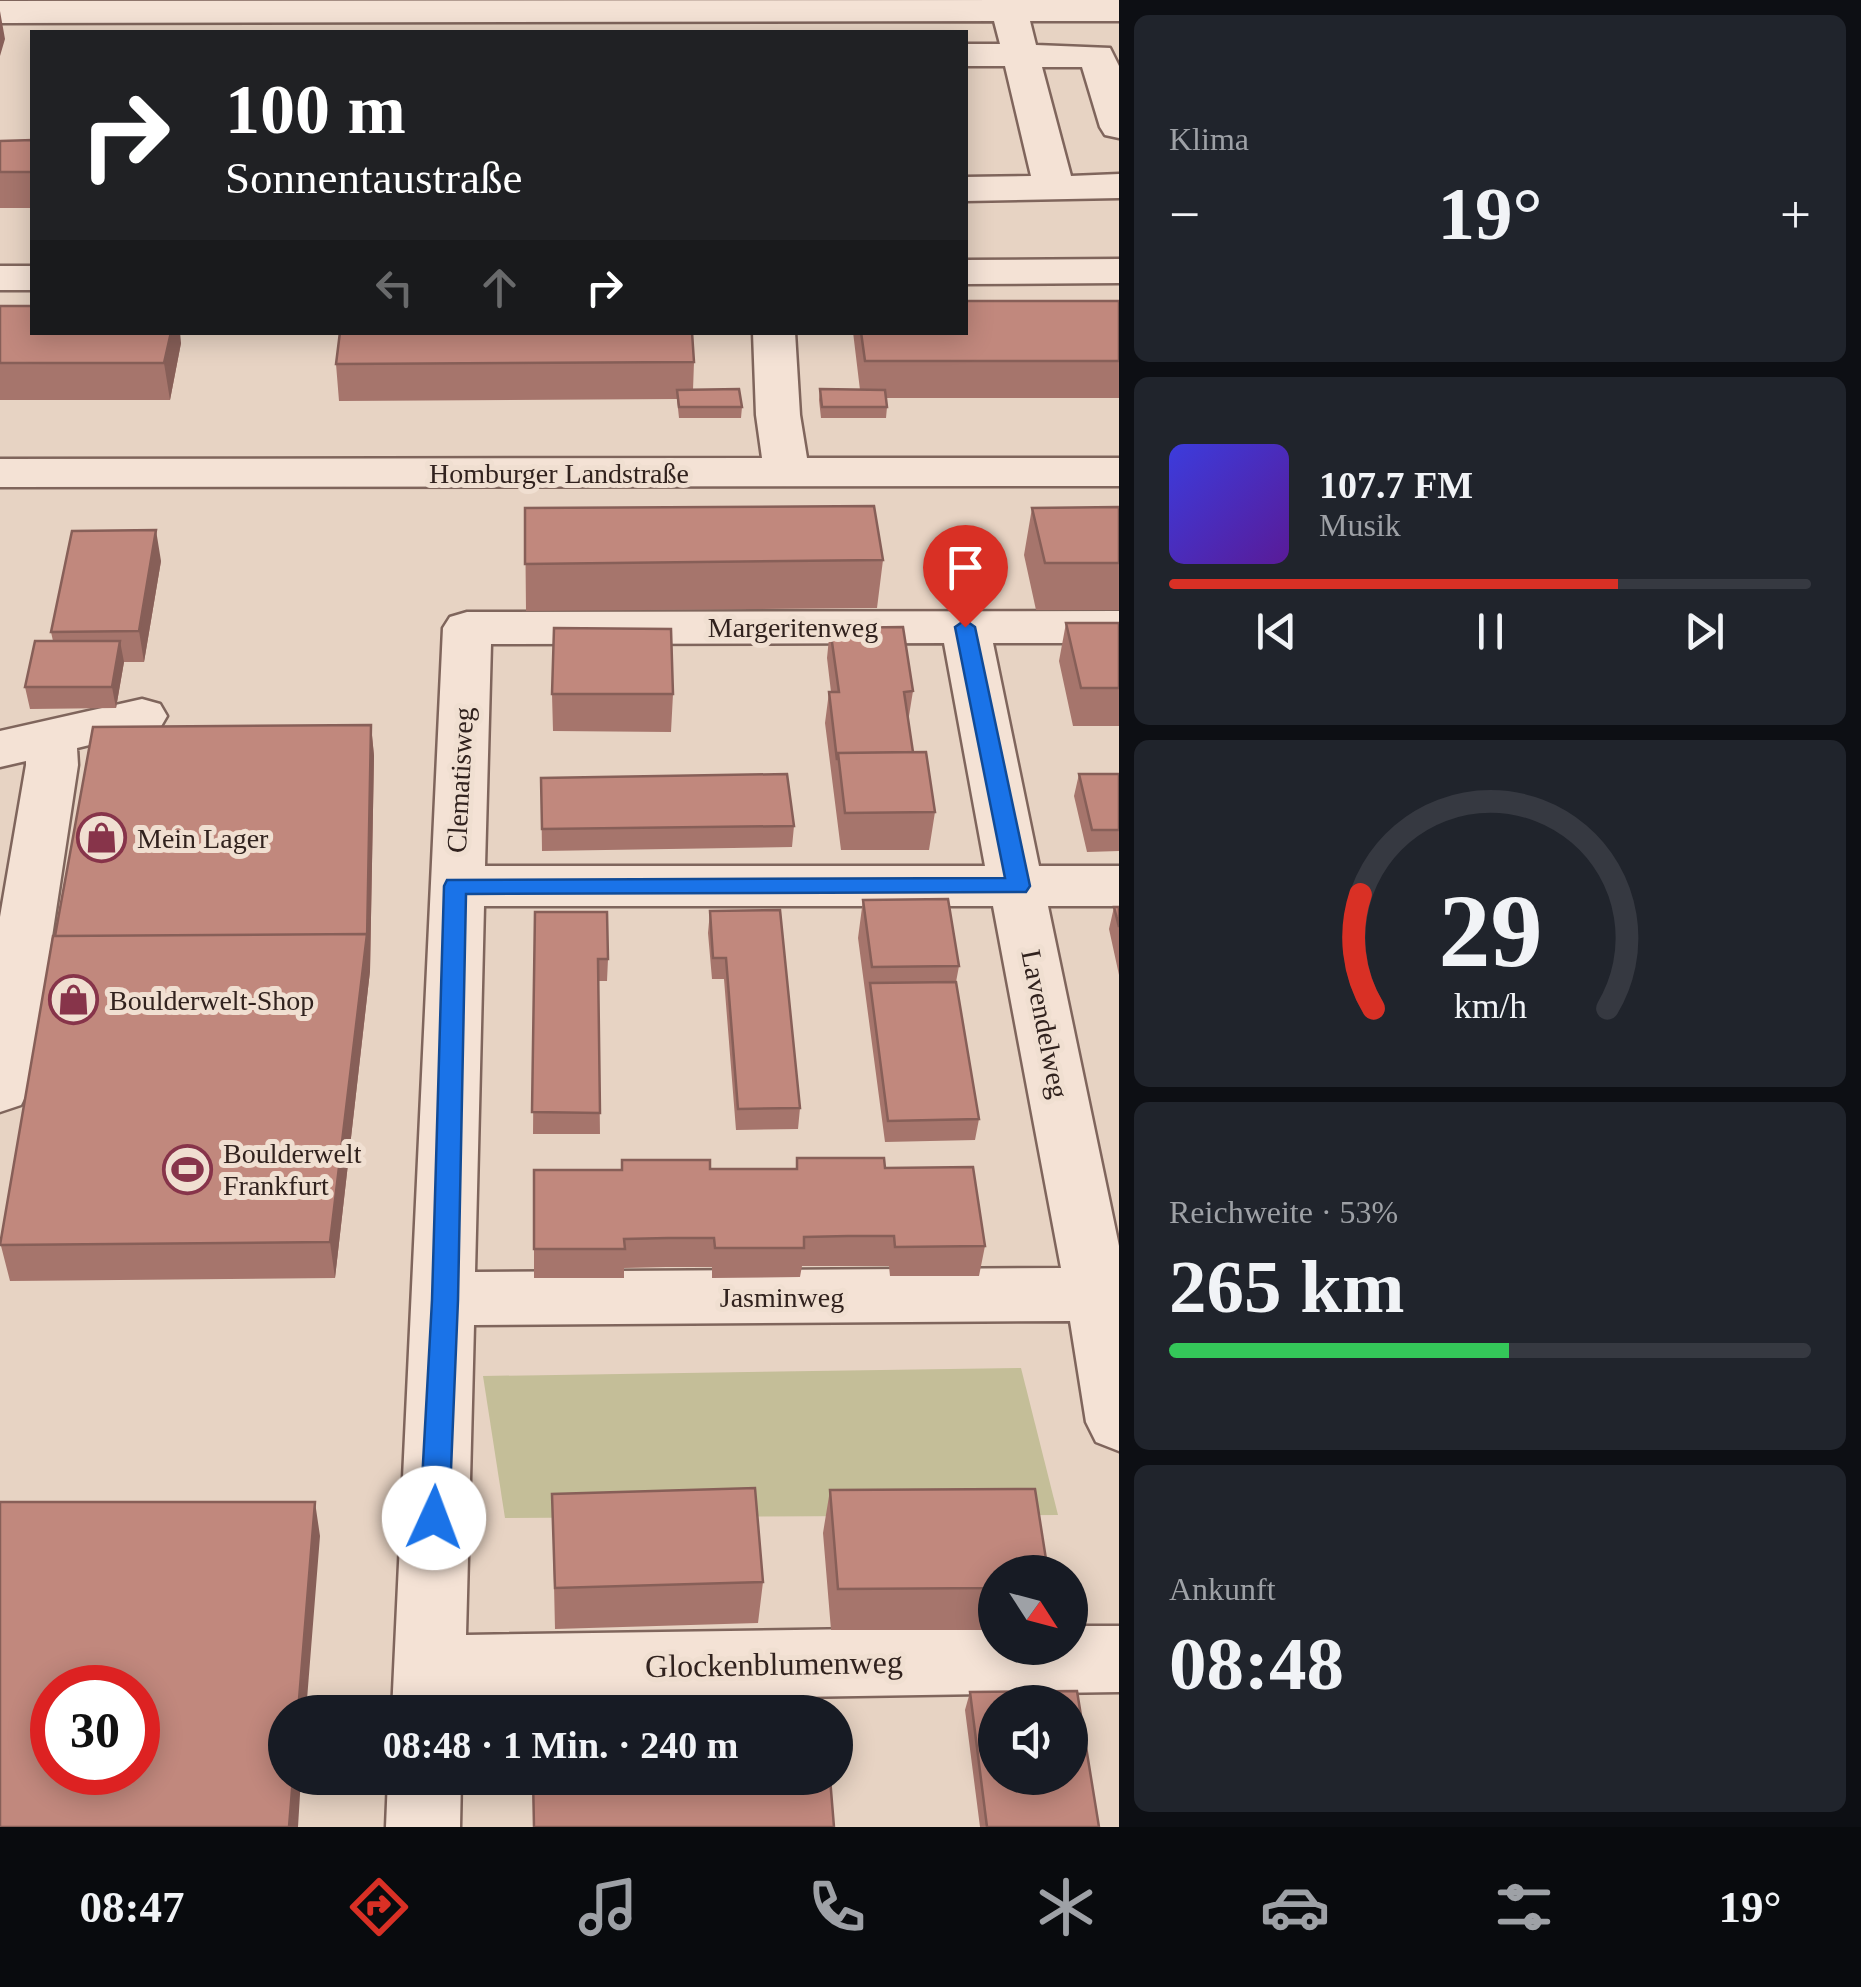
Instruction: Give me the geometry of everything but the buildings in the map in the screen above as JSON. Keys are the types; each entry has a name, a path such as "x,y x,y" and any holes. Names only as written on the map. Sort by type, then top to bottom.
{"street":[{"path":"1009,10 1054,188"},
{"path":"0,12 84,22 519,20 737,13 859,21 1009,10 1118,10"},
{"path":"968,54 1097,56 1118,126"},
{"path":"968,177 1054,188 1118,186"},
{"path":"968,272 1118,272"},
{"path":"0,278 30,278"},
{"path":"774,335 778,416 788,474"},
{"name":"Homburger Landstraße","path":"0,474 1118,472"},
{"name":"Lavendelweg","path":"965,627 1108,1294 1118,1422"},
{"name":"Margeritenweg","path":"467,628 1118,627"},
{"name":"Clematisweg","path":"429,1691 467,628"},
{"path":"25,744 142,716"},
{"path":"0,1089 52,765 25,744"},
{"path":"455,886 1118,886"},
{"name":"Jasminweg","path":"445,1300 1108,1294"},
{"name":"Glockenblumenweg","path":"429,1691 1118,1659"},
{"path":"424,1827 425,1795"}],"shaded area":[{"path":"1021,1368 1058,1515 505,1518 483,1376"}],"place":[{"name":"Mein Lager","path":"102,838"},
{"name":"Boulderwelt-Shop","path":"74,1000"},
{"name":"Boulderwelt Frankfurt","path":"188,1169"}],"route":[{"path":"434,1518 445,1300 455,886 1018,886 965,627"}]}
